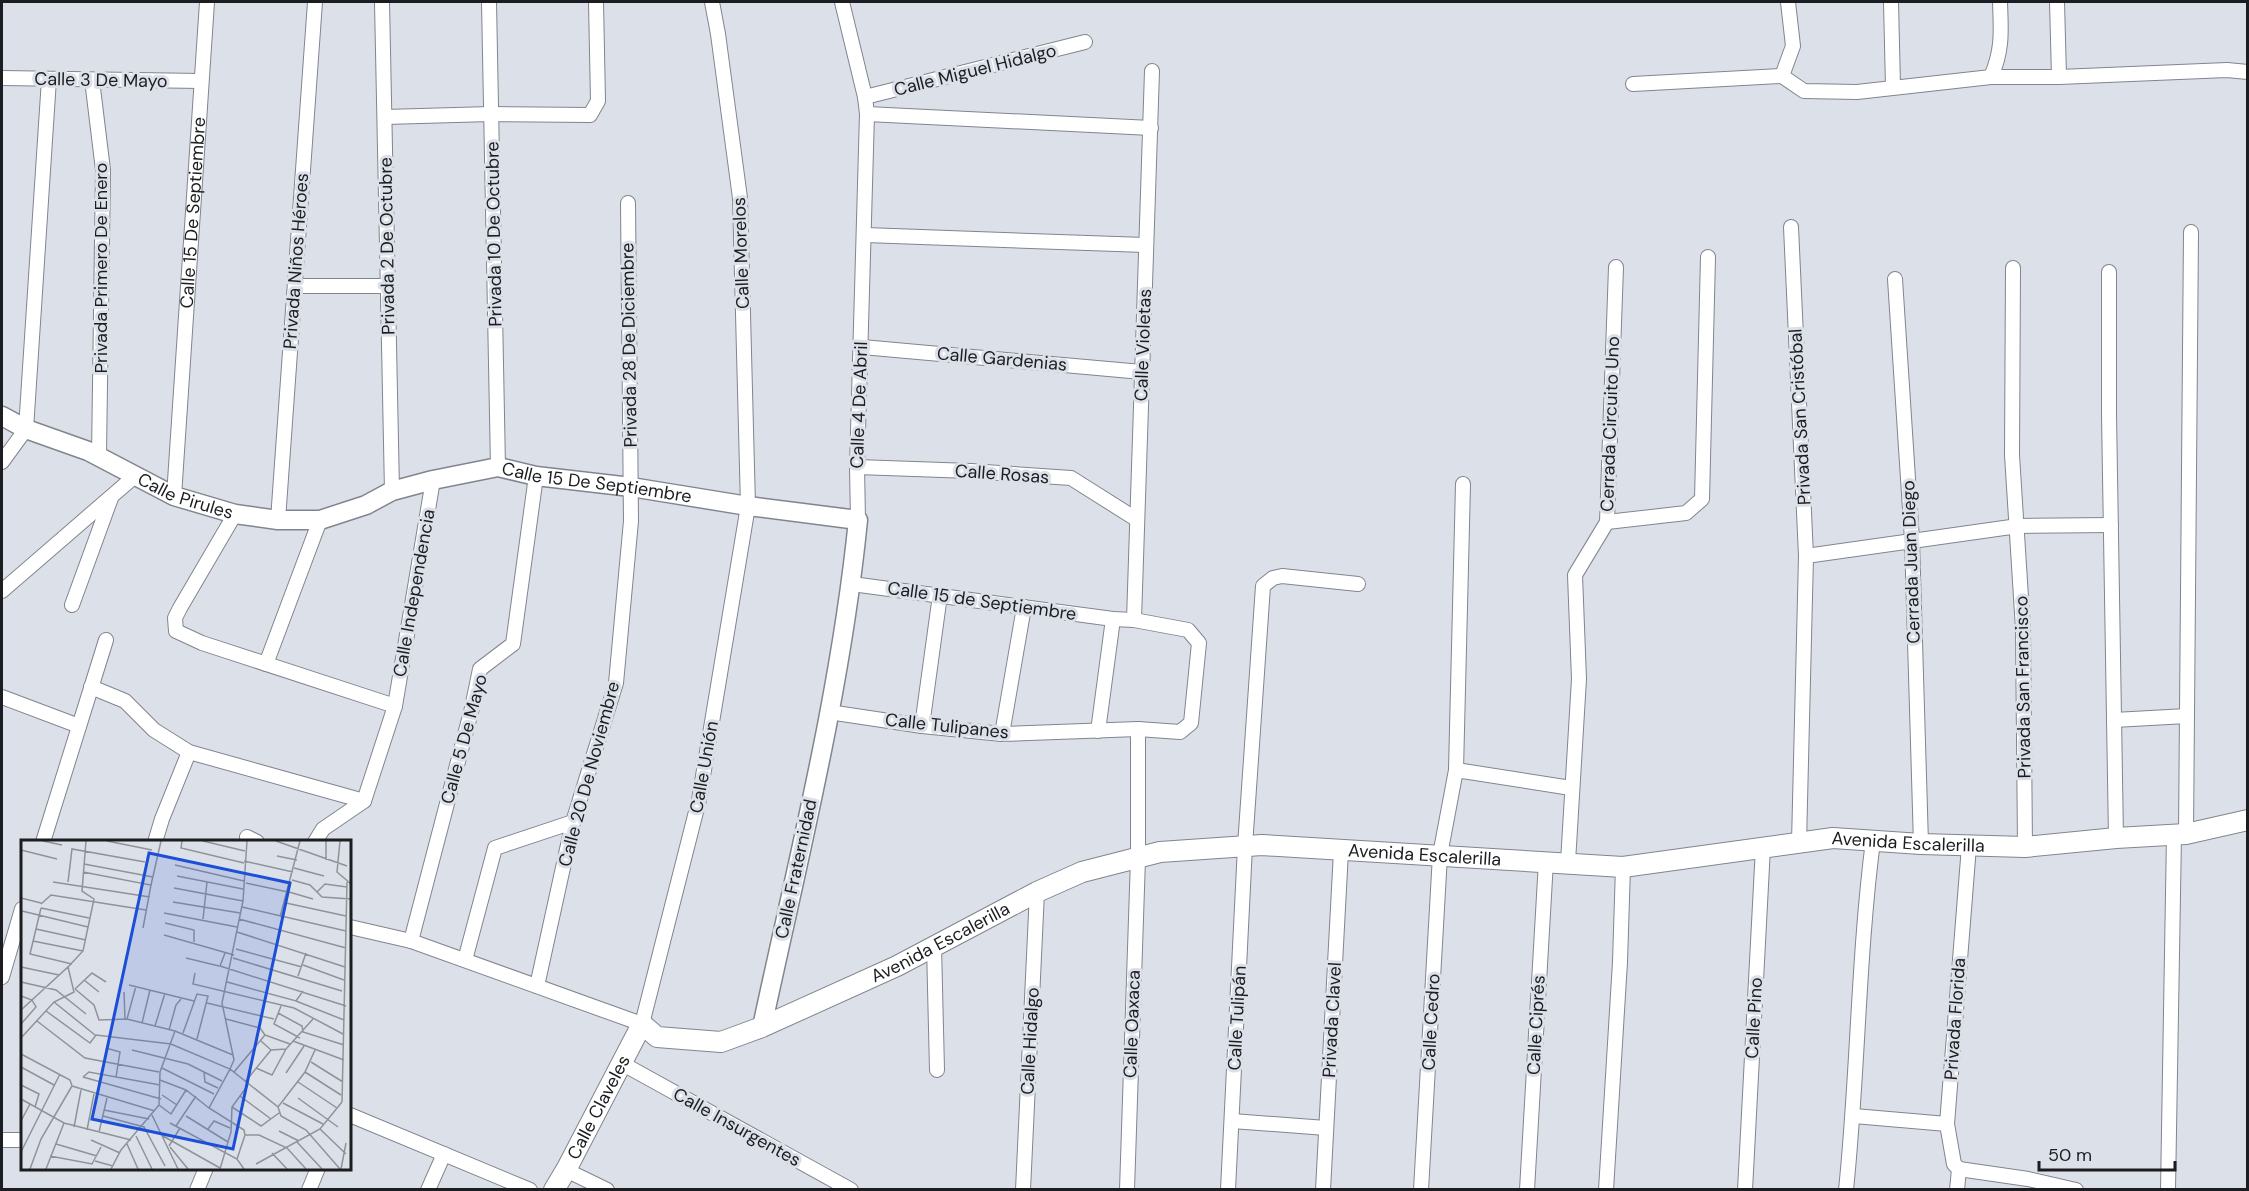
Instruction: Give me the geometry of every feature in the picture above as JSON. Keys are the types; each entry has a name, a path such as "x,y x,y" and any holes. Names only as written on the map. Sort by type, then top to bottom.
{"main road":[{"name":"Avenida Escalerilla","path":"642,1024 657,1037 721,1042 762,1027 897,966 1037,892 1082,872 1160,852 1262,845 1623,867 1833,838 1921,844 2025,847 2180,834 2247,820"},
{"name":"Calle Claveles","path":"554,1190 623,1064 642,1024"}],"street":[{"name":"Calle 15 De Septiembre","path":"174,496 207,2"},
{"name":"Privada Niños Héroes","path":"278,520 315,2"},
{"name":"Privada 2 De Octubre","path":"382,2 392,491"},
{"name":"Privada 10 De Octubre","path":"489,2 498,466"},
{"path":"385,117 491,114 590,115 598,101 596,2"},
{"name":"Calle Morelos","path":"712,2 740,198 748,506"},
{"name":"Calle 4 De Abril","path":"829,712 852,584 858,520 857,467 865,235 866,97 842,2"},
{"path":"1782,76 1793,46 1788,2"},
{"path":"1891,2 1893,87"},
{"path":"1990,77 1999,58 2000,2"},
{"path":"2057,2 2059,77"},
{"name":"Calle Miguel Hidalgo","path":"866,97 1086,42"},
{"path":"1633,84 1782,76 1804,91 1857,92 1990,77 2059,77 2227,70 2247,72"},
{"name":"Calle Violetas","path":"1134,620 1152,71"},
{"name":"Calle 3 De Mayo","path":"2,78 201,81"},
{"path":"2,462 26,429 49,79"},
{"name":"Privada Primero De Enero","path":"93,80 103,170 99,456"},
{"path":"867,114 1151,128"},
{"name":"Privada 28 De Diciembre","path":"628,203 631,487"},
{"name":"Privada San Cristóbal","path":"1791,227 1806,556 1799,843"},
{"path":"2168,1190 2180,834 2187,716 2191,232"},
{"path":"865,235 1145,245"},
{"path":"1607,522 1686,513 1702,499 1708,257"},
{"name":"Cerrada Circuito Uno","path":"1568,862 1579,678 1575,575 1607,522 1616,267"},
{"name":"Privada San Francisco","path":"2013,268 2012,455 2023,629 2025,847"},
{"path":"2109,272 2116,838"},
{"name":"Cerrada Juan Diego","path":"1895,279 1911,540 1921,844"},
{"path":"295,286 388,286"},
{"name":"Calle Gardenias","path":"862,347 1142,372"},
{"name":"Calle Pirules","path":"2,416 26,429 99,456 174,496 235,514 186,596 176,618 176,630 202,643 395,706"},
{"name":"Calle 15 De Septiembre","path":"235,514 278,520 320,520 366,505 392,491 498,466 536,476 631,487 748,506 858,520"},
{"name":"Calle Rosas","path":"857,467 971,471 1071,478 1136,519"},
{"path":"2,591 135,476"},
{"name":"Calle 5 De Mayo","path":"411,941 472,708 480,669 513,644 536,476"},
{"name":"Calle Independencia","path":"364,801 395,706 433,480"},
{"name":"Calle Cedro","path":"1421,1190 1440,855 1456,770 1463,484"},
{"name":"Calle 20 De Noviembre","path":"537,986 573,822 616,683 631,521 631,487"},
{"path":"72,605 112,496"},
{"name":"Calle Unión","path":"642,1024 699,800 748,506"},
{"path":"266,664 320,520"},
{"path":"1806,556 2018,526 2111,525"},
{"name":"Calle Tulipán","path":"1228,1190 1245,846 1263,586 1273,578 1282,576 1358,584"},
{"name":"Calle 15 de Septiembre","path":"852,584 1113,619"},
{"path":"922,726 940,595"},
{"path":"1002,734 1024,607"},
{"path":"1098,731 1113,619 1134,620"},
{"name":"Calle Tulipanes","path":"829,712 922,726 1002,734 1138,729 1180,732 1191,723 1199,643 1188,630 1134,620"},
{"path":"44,840 106,640"},
{"path":"91,687 125,700 154,730 189,752 364,801"},
{"path":"2,696 79,726"},
{"name":"Calle Fraternidad","path":"762,1027 829,712"},
{"path":"2114,720 2187,716"},
{"name":"Calle Oaxaca","path":"1126,1190 1138,858 1138,729"},
{"path":"156,840 189,752"},
{"path":"1456,770 1571,788"},
{"path":"316,840 323,830 364,801"},
{"path":"465,960 495,848 573,822"},
{"path":"1846,1190 1854,1116 1865,903 1873,841"},
{"name":"Privada Florida","path":"1956,1190 1959,1169 1954,1164 1947,1124 1969,846"},
{"name":"Calle Pino","path":"1745,1190 1763,848"},
{"name":"Privada Clavel","path":"1323,1190 1341,851"},
{"name":"Calle Ciprés","path":"1527,1190 1546,861"},
{"path":"1606,1190 1620,962 1623,867"},
{"name":"Calle Hidalgo","path":"1023,1190 1037,892"},
{"path":"2,977 21,912"},
{"path":"351,927 411,941 642,1024"},
{"path":"934,946 937,1070"},
{"name":"Calle Insurgentes","path":"623,1064 851,1190"},
{"path":"351,1114 530,1190"},
{"path":"1854,1116 1947,1124"},
{"path":"1232,1121 1326,1128"},
{"path":"2,1140 21,1140"},
{"path":"428,1190 444,1154"},
{"path":"1959,1169 2028,1179 2076,1190"},
{"path":"197,1190 205,1170"},
{"path":"309,1190 317,1170"},
{"path":"566,1170 607,1190"}]}
